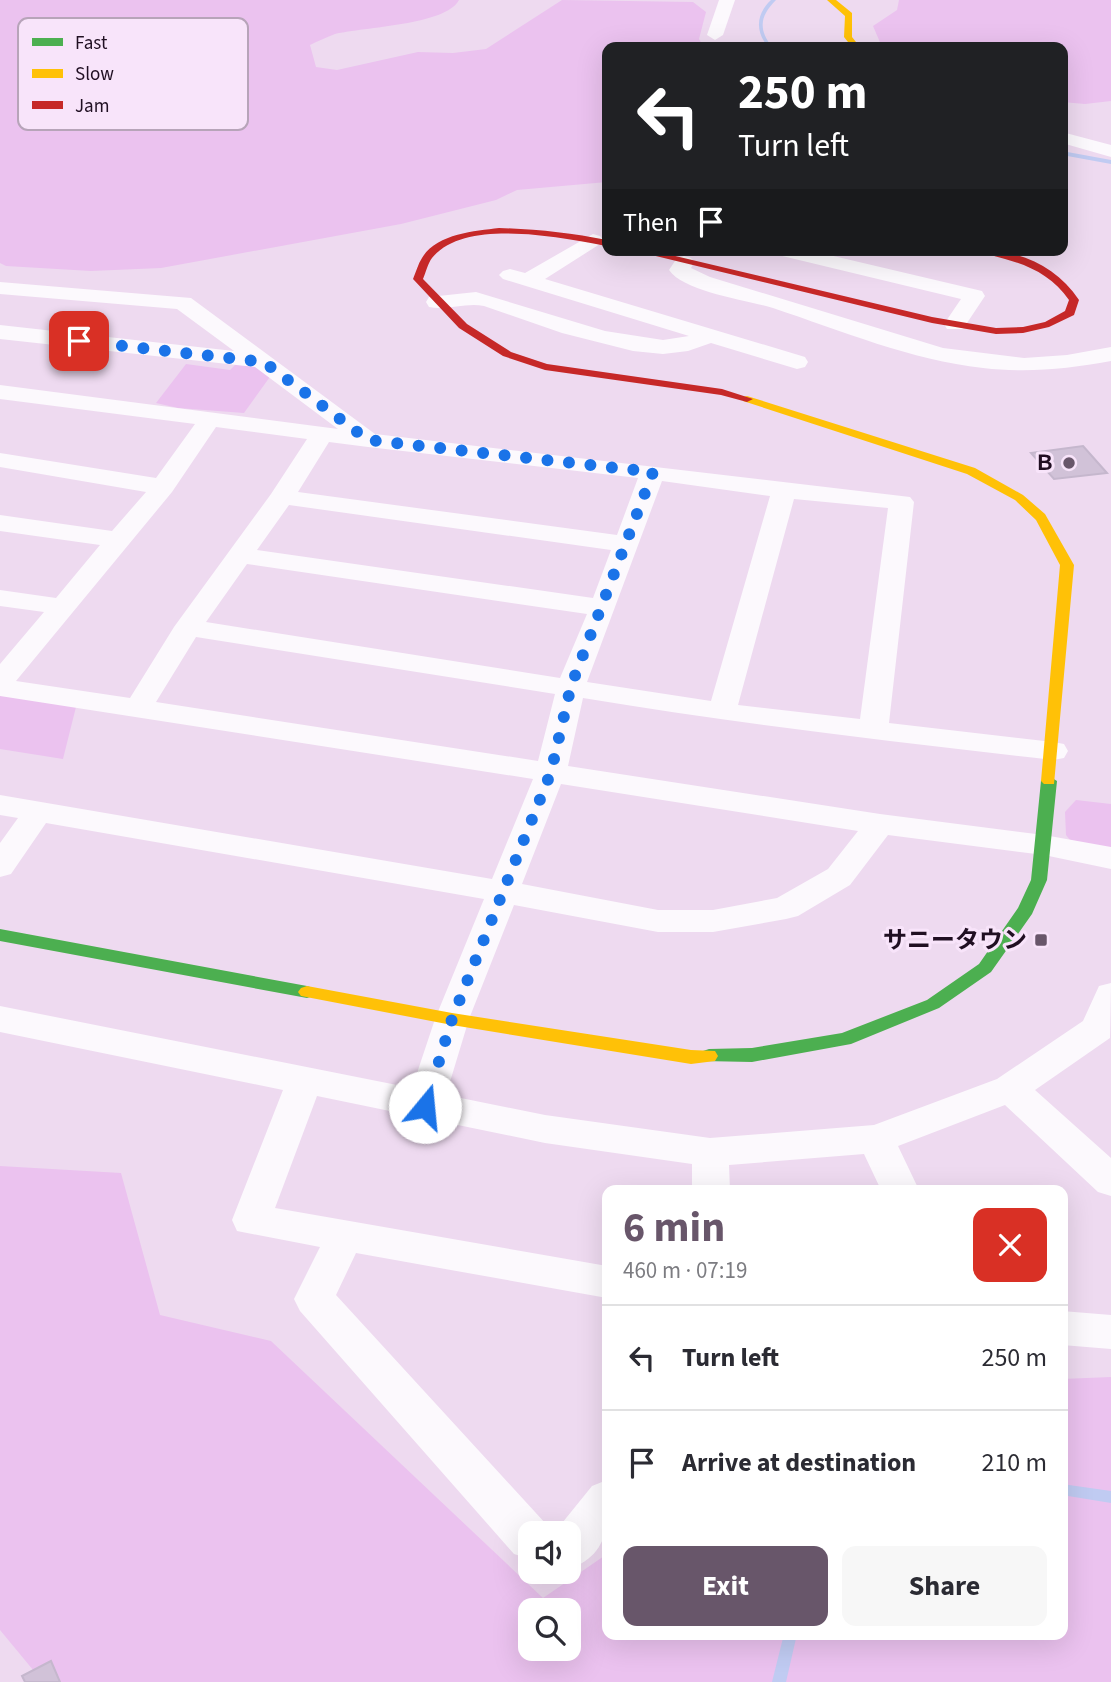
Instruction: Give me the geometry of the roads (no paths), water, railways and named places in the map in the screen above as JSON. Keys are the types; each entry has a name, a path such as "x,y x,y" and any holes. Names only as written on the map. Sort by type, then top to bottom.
{"street":[{"path":"715,35 727,0"},
{"path":"831,0 849,15 848,37 852,42"},
{"path":"1068,139 1111,151"},
{"path":"0,934 452,1019 691,1056 752,1055 845,1039 933,1004 985,968 1026,910 1039,880 1053,751 1067,565 1055,537 1039,512 1005,488 971,471 779,407 722,392 545,367 507,354 463,326 437,302 418,279 422,263 438,247 455,240 506,230 547,232 600,241"},
{"path":"600,241 519,278 797,362"},
{"path":"660,256 955,324 996,331 1023,330 1049,324 1070,313 1074,300 1066,284 1048,271 1006,256"},
{"path":"806,256 974,296 955,324"},
{"path":"684,262 678,270 698,282 775,302 921,350 962,359 1006,365 1045,366 1074,363 1111,354"},
{"path":"0,288 183,303 368,440"},
{"path":"437,302 476,298 628,343 690,346 709,336"},
{"path":"0,332 264,362"},
{"path":"0,392 322,435 653,472 784,491 901,502 873,731"},
{"path":"209,421 163,487 0,685 138,709 880,824 1044,845 1111,858"},
{"path":"138,709 188,627 282,497 322,435"},
{"path":"0,460 163,487"},
{"path":"425,1107 452,1019 551,772 571,686 653,472"},
{"path":"722,712 784,491"},
{"path":"282,497 626,544"},
{"path":"0,523 118,540"},
{"path":"240,555 603,608"},
{"path":"0,598 65,607"},
{"path":"188,627 722,712 1053,751"},
{"path":"0,805 658,921 713,921 786,908 839,877 880,824"},
{"path":"0,866 38,812"},
{"path":"0,1019 305,1080 425,1107 545,1129 710,1152 876,1139 1010,1089 1104,1032 1111,995"},
{"path":"305,1080 251,1220 602,1281"},
{"path":"1010,1089 1111,1181"},
{"path":"876,1139 898,1185"},
{"path":"710,1152 711,1185"},
{"path":"345,1235 314,1299 518,1526"},
{"path":"1068,1328 1111,1332"},
{"path":"581,1533 602,1506"}],"waterway":[{"path":"766,42 760,22 774,0"},
{"path":"1068,154 1111,162"},
{"path":"1068,1490 1111,1497"},
{"path":"779,1682 790,1640"}],"place":[{"name":"Ｂ","path":"1069,463"},
{"name":"サニータウン","path":"1041,940"}]}
